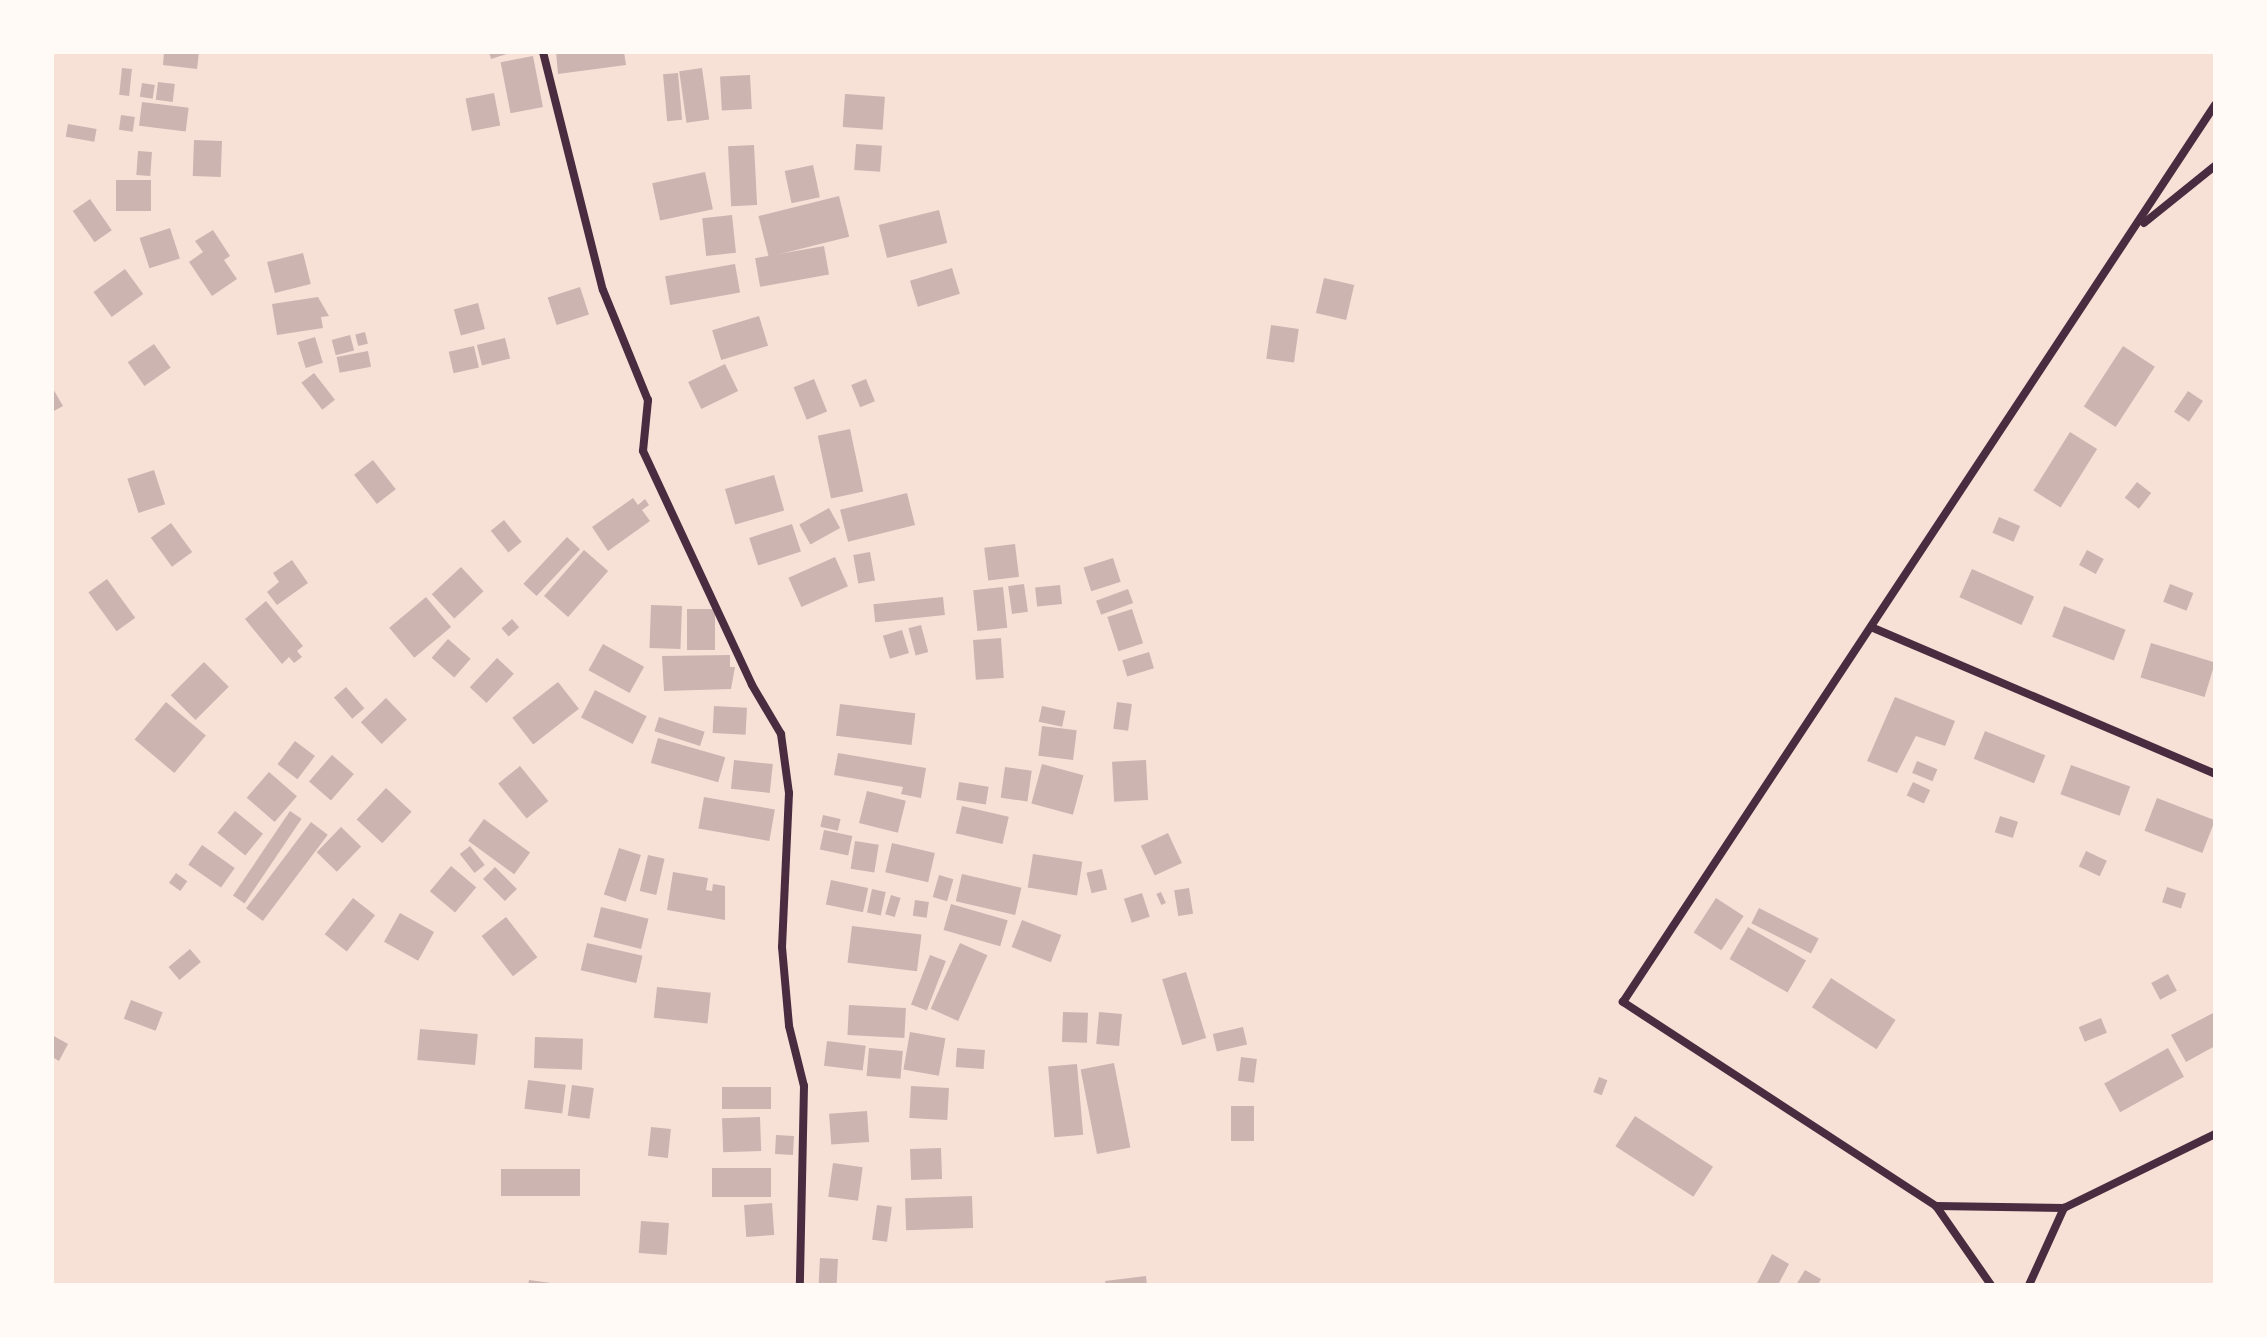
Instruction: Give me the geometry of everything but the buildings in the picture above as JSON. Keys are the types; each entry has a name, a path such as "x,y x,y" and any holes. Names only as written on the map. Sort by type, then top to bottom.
{"street":[{"path":"543,52 603,290 648,400 643,451 752,685 781,734 789,793 782,947 789,1026 804,1086 800,1285"},
{"path":"1991,1285 1936,1206 1623,1002 2139,227 2215,105"},
{"path":"2139,227 2215,166"},
{"path":"1871,627 2215,774"},
{"path":"1936,1206 2064,1208 2215,1134"},
{"path":"2029,1285 2064,1208"}]}
